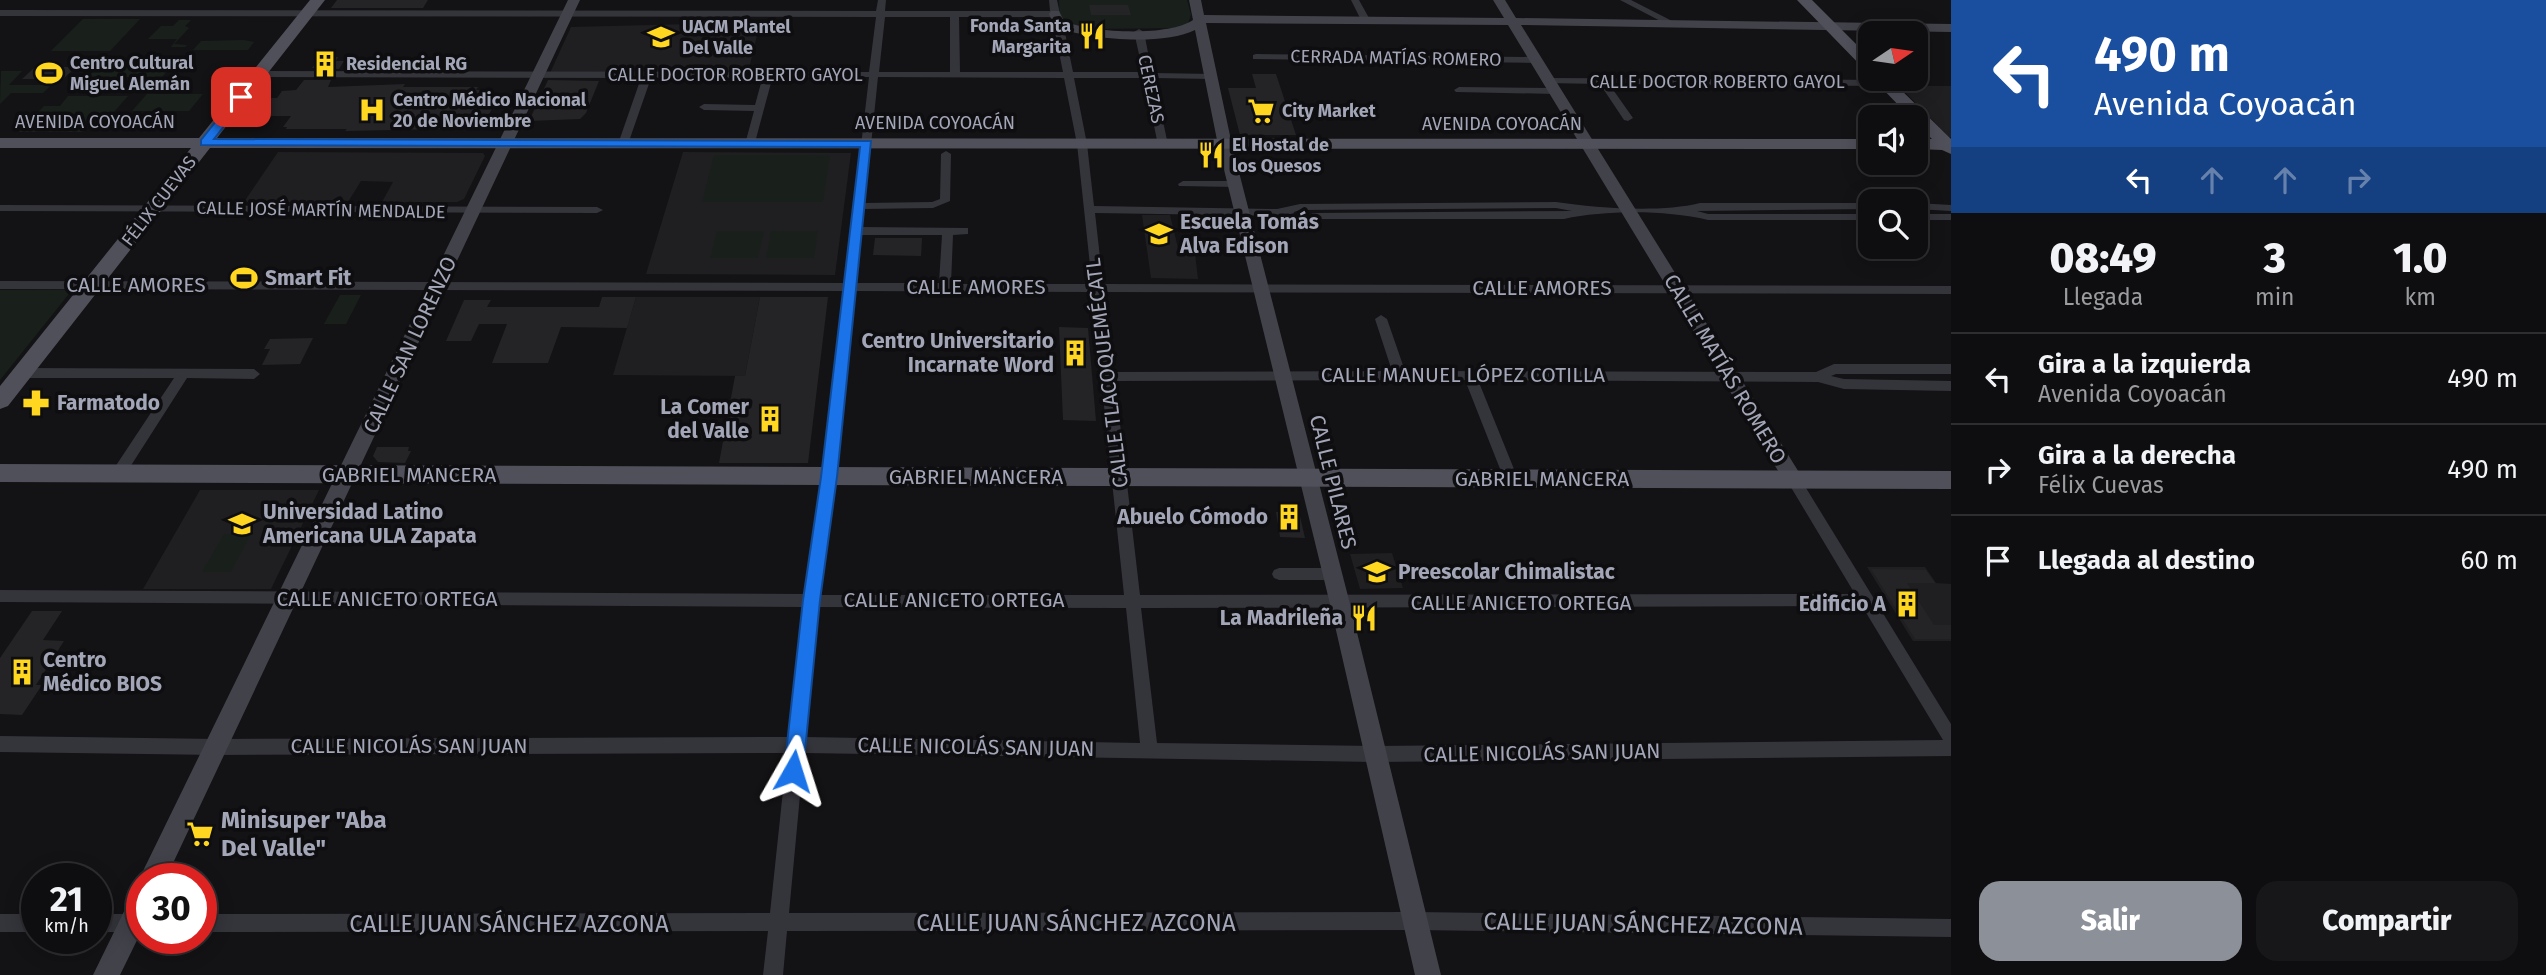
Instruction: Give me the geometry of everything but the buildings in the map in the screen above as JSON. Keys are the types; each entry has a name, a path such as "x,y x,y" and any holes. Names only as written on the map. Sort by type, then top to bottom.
{"main road":[{"name":"FÉLIX CUEVAS","path":"0,401 318,0"},
{"path":"1804,0 1858,54"},
{"path":"1893,91 1949,146"},
{"name":"AVENIDA COYOACÁN","path":"0,143 1858,144"},
{"path":"1928,145 1949,146"},
{"name":"GABRIEL MANCERA","path":"0,473 1951,480"}],"street":[{"path":"0,6 7,0"},
{"name":"CALLE TLACOQUEMÉCATL","path":"1053,0 1061,25 1082,144 1149,749"},
{"path":"1355,0 1364,18"},
{"name":"CALLE MATÍAS ROMERO","path":"1499,0 1951,739"},
{"path":"1624,0 1675,25"},
{"path":"0,13 307,14 570,8 881,7 1139,32 1180,31 1198,9 1364,18 1513,22 1951,28"},
{"path":"773,975 811,600 829,477 881,7"},
{"name":"CALLE SAN LORENZO","path":"160,863 570,8"},
{"name":"CALLE PILARES","path":"1198,9 1225,145 1340,604 1428,975"},
{"path":"954,14 955,73"},
{"name":"CEREZAS","path":"1139,32 1163,145"},
{"name":"CERRADA MATÍAS ROMERO","path":"1256,57 1536,60"},
{"name":"CALLE DOCTOR ROBERTO GAYOL","path":"259,74 537,77 955,73 1211,76"},
{"path":"623,144 647,75"},
{"name":"CALLE DOCTOR ROBERTO GAYOL","path":"1459,90 1603,82 1858,81"},
{"path":"1603,82 1628,118"},
{"path":"750,144 766,83"},
{"path":"704,107 760,108"},
{"path":"860,205 933,205 945,201 946,153"},
{"path":"1183,184 1235,184"},
{"path":"1520,205 1526,216"},
{"path":"1425,211 1556,205 1587,210 1684,211 1708,218 1858,217"},
{"path":"1684,211 1700,206 1858,206"},
{"path":"1928,207 1951,208"},
{"name":"CALLE JOSÉ MARTÍN MENDALDE","path":"0,208 597,210"},
{"path":"1088,209 1281,211 1303,215 1343,211 1425,211 1526,216 1564,216 1587,210"},
{"path":"1928,217 1951,217"},
{"path":"857,231 964,231"},
{"path":"945,287 948,231"},
{"name":"CALLE AMORES","path":"0,285 1951,290"},
{"path":"1381,319 1400,375"},
{"name":"CALLE MANUEL LÓPEZ COTILLA","path":"1818,377 1834,369 1951,370"},
{"path":"22,373 254,374"},
{"path":"117,474 183,374"},
{"path":"1469,375 1511,479"},
{"name":"CALLE MANUEL LÓPEZ COTILLA","path":"1108,377 1730,376 1818,377 1844,384 1951,386"},
{"path":"1279,574 1332,574"},
{"name":"CALLE ANICETO ORTEGA","path":"0,596 1133,600 1340,604 1865,600"},
{"name":"CALLE NICOLÁS SAN JUAN","path":"0,744 218,747 796,745 1375,754 1951,748"},
{"name":"CALLE JUAN SÁNCHEZ AZCONA","path":"217,923 1415,921 1951,928"},
{"path":"0,923 21,923"},
{"path":"106,975 126,938"}],"shaded area":[{"path":"1059,0 1187,0 1191,15 1186,28 1083,29 1060,17"},
{"path":"83,19 140,19 110,51 51,51"},
{"path":"179,20 191,20 185,26 189,28 174,44 187,45 185,47 171,47 177,39 148,39 161,26 173,26"},
{"name":"UACM Plantel Del Valle","path":"760,23 748,73 550,73 571,27"},
{"path":"201,41 254,42 248,50 193,50"},
{"path":"104,60 177,60 162,77 88,77"},
{"path":"1,71 22,71 9,85 51,85 43,93 11,93 0,104"},
{"path":"1928,86 1951,86 1951,137 1928,116 1928,105 1918,105 1904,91 1928,91"},
{"path":"147,94 203,94 189,111 132,111"},
{"path":"68,96 128,96 113,113 101,113 84,132 19,132 44,106 60,106"},
{"path":"278,152 483,153 485,156 464,199 457,202 382,202 393,182 361,181 348,202 244,202"},
{"path":"683,152 851,153 835,275 646,274"},
{"path":"714,155 830,155 823,202 702,202"},
{"name":"Escuela Tomás Alva Edison","path":"1142,215 1170,215 1179,252 1195,253 1198,279 1151,278"},
{"path":"717,231 764,231 758,258 710,258"},
{"path":"771,231 818,231 814,258 766,258"},
{"path":"0,290 72,290 0,380"},
{"path":"340,295 361,295 346,324 324,324"},
{"path":"636,297 760,297 745,376 613,375"},
{"name":"Universidad Latino Americana ULA Zapata","path":"200,490 319,490 271,589 143,589"},
{"path":"224,534 251,534 231,572 202,572"},
{"name":"Preescolar Chimalistac","path":"1392,553 1403,588 1360,589 1350,554"},
{"path":"1867,567 1925,567 1936,583 1951,584 1951,641 1913,641"}],"place":[{"name":"Fonda Santa Margarita","path":"1092,36"},
{"name":"UACM Plantel Del Valle","path":"661,37"},
{"name":"Residencial RG","path":"325,64"},
{"name":"Centro Cultural Miguel Alemán","path":"49,73"},
{"name":"Centro Médico Nacional 20 de Noviembre","path":"372,110"},
{"name":"City Market","path":"1261,111"},
{"name":"El Hostal de los Quesos","path":"1211,155"},
{"name":"Escuela Tomás Alva Edison","path":"1159,234"},
{"name":"Smart Fit","path":"244,278"},
{"name":"Centro Universitario Incarnate Word","path":"1075,353"},
{"name":"Farmatodo","path":"36,403"},
{"name":"La Comer del Valle","path":"770,419"},
{"name":"Abuelo Cómodo","path":"1289,517"},
{"name":"Universidad Latino Americana ULA Zapata","path":"242,524"},
{"name":"Preescolar Chimalistac","path":"1377,572"},
{"name":"Edificio A","path":"1907,604"},
{"name":"La Madrileña","path":"1364,618"},
{"name":"Centro Médico BIOS","path":"22,672"},
{"name":"Minisuper \"Aba Del Valle\"","path":"200,834"}],"route":[{"path":"241,97 205,143 867,144 829,477 811,600 793,771"}]}
